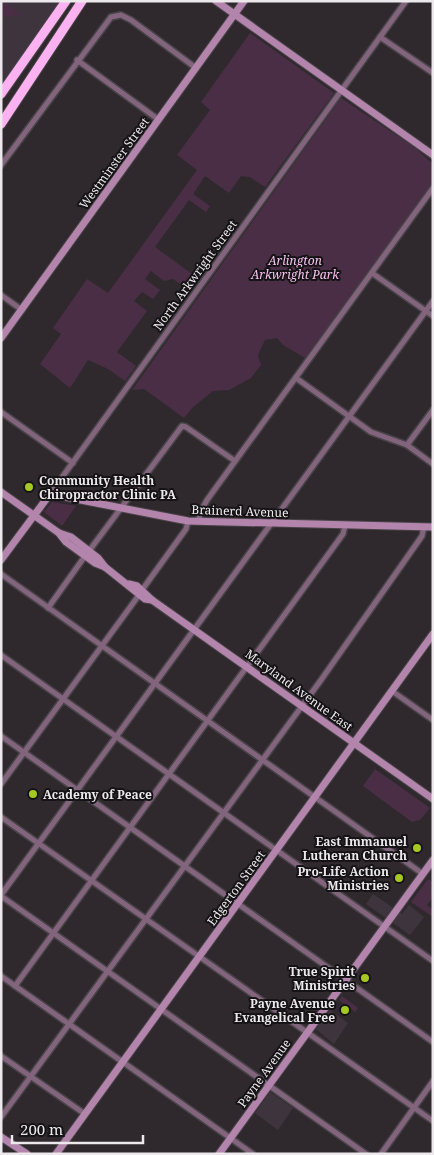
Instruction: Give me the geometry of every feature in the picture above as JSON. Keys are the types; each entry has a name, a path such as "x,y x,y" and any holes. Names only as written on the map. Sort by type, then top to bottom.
{"highway":[{"path":"1,94 66,1"},
{"path":"1,124 82,1"}],"street":[{"path":"216,1 433,155"},
{"name":"Westminster Street","path":"1,338 244,1"},
{"name":"North Arkwright Street","path":"1,560 406,1"},
{"path":"1,165 107,20 116,16 123,16 131,20 196,68"},
{"path":"380,37 433,73"},
{"path":"78,60 159,120"},
{"path":"199,521 202,507 433,188"},
{"path":"372,273 433,316"},
{"path":"1,295 22,310"},
{"path":"366,1154 1,896 118,737 348,415 433,301"},
{"path":"296,378 371,432 407,445 433,464"},
{"path":"407,445 433,410"},
{"path":"1,412 73,463"},
{"path":"48,608 119,509 182,426 235,461"},
{"name":"Maryland Avenue East","path":"1,492 59,533 66,542 87,554 433,799"},
{"name":"Brainerd Avenue","path":"50,494 188,521 433,527"},
{"path":"1,784 186,529 188,521"},
{"path":"15,986 343,534 345,526"},
{"path":"1,1117 302,706 422,536 424,527"},
{"path":"1,574 423,874"},
{"name":"Edgerton Street","path":"56,1154 432,637"},
{"path":"1,655 433,961"},
{"path":"392,691 433,720"},
{"path":"1,736 433,1042"},
{"path":"1,817 433,1121"},
{"name":"Payne Avenue","path":"219,1154 433,860"},
{"path":"1,976 253,1154"},
{"path":"1,1056 85,1114"},
{"path":"380,1154 433,1081"},
{"path":"1,1137 26,1154"}],"shaded area":[{"path":"1,1 64,1 1,93"},
{"path":"373,894 402,914 409,905 424,917 410,935 366,904"},
{"path":"330,1010 348,1023 334,1044 316,1029"},
{"path":"270,1092 293,1108 278,1130 255,1113"}],"green space":[{"path":"1,1 4,1 22,15 1,17"},
{"path":"250,33 334,93 265,187 250,177 241,176 229,193 205,176 193,194 210,206 206,212 189,200 155,247 199,279 190,291 173,279 164,281 151,271 145,279 160,290 153,299 142,292 134,301 147,311 117,352 136,366 125,381 108,369 88,360 70,388 40,364 61,334 53,328 87,279 108,293 197,170 177,155 210,110 201,102"},
{"name":"Arlington Arkwright Park","path":"341,98 414,147 433,164 433,182 305,358 283,345 277,338 265,340 258,355 261,365 251,378 229,390 213,391 193,407 184,418 144,389 132,390"},
{"path":"52,502 76,506 62,526 44,512"},
{"path":"375,769 430,808 420,820 412,822 363,786"},
{"path":"428,879 433,882 433,897 427,905 433,910 433,917 411,902"},
{"path":"342,996 358,1008 355,1012 339,1000"}],"place":[{"name":"Community Health Chiropractor Clinic PA","path":"29,487"},
{"name":"Academy of Peace","path":"33,794"},
{"name":"East Immanuel Lutheran Church","path":"417,848"},
{"name":"Pro-Life Action Ministries","path":"399,878"},
{"name":"True Spirit Ministries","path":"365,978"},
{"name":"Payne Avenue Evangelical Free","path":"345,1010"}]}
